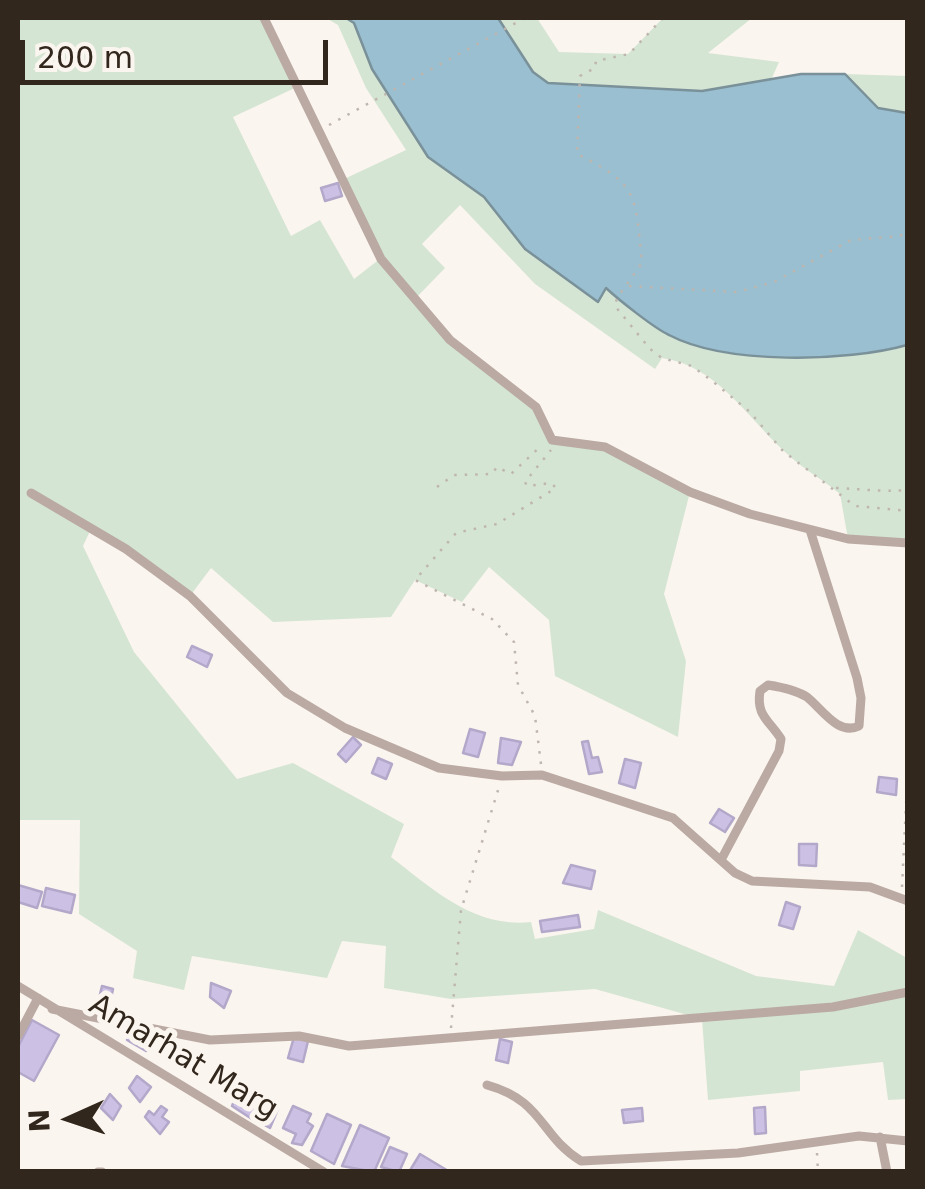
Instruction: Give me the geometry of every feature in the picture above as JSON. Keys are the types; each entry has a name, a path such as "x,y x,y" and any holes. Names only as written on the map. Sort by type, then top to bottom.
{"street":[{"path":"264,18 381,259 450,340 536,406 557,442 605,447 690,492 810,530 848,539 908,543"},
{"path":"31,493 126,549 190,596 287,693 345,728 440,768 502,776 542,775 673,818 735,873 762,883 870,887 905,900"},
{"path":"721,860 758,795 782,740 762,718 760,691 768,684 804,695 833,722 846,728 859,726 857,678 810,530"},
{"name":"Amarhat Marg","path":"18,986 324,1172"},
{"path":"52,1008 210,1040 299,1036 333,1046 833,1007 908,992"},
{"path":"18,1036 22,1015 38,998"},
{"path":"487,1085 528,1103 570,1154 581,1161 738,1153 816,1141 880,1137 908,1141"},
{"path":"880,1137 886,1172"}],"path":[{"path":"319,130 525,18"},
{"path":"663,18 628,54 596,61 595,68 580,76 577,87 577,154 620,175 638,209 642,263 616,306 650,349 662,358 692,366 711,380 750,412 783,451 855,506 908,511"},
{"path":"625,286 737,292 774,282 851,240 900,236 908,230"},
{"path":"437,487 454,475 492,474 497,468 511,474 557,442"},
{"path":"542,775 536,716 518,685 514,642 492,618 414,580 456,532 497,524 556,488 550,484 527,486 526,482 557,442"},
{"path":"832,488 864,489 875,495 908,490"},
{"path":"905,900 908,764"},
{"path":"451,1037 461,910 502,776"},
{"path":"816,1141 818,1172"}],"green space":[{"path":"18,18 264,18 299,86 233,117 291,236 320,220 354,279 381,258 342,180 406,150 366,88 338,25 326,18 346,18 354,23 372,69 428,157 484,197 525,249 597,302 606,288 668,335 720,351 821,356 907,345 907,543 848,539 840,494 791,457 729,394 699,371 681,363 662,358 655,369 535,284 460,205 422,244 445,268 415,299 450,340 536,407 552,440 605,447 690,492 664,594 686,661 678,737 555,676 549,620 489,567 462,602 415,580 391,617 273,622 211,568 190,596 91,529 83,546 134,652 237,779 293,763 404,824 391,857 439,894 473,913 510,922 531,922 535,939 594,929 598,910 756,976 834,986 858,930 907,958 907,1099 888,1100 883,1062 800,1071 800,1091 708,1100 702,1019 595,989 451,999 384,988 386,946 342,941 327,978 192,956 184,990 133,978 137,951 79,914 80,820 20,820 18,850"},
{"path":"498,18 537,18 559,52 628,54 663,18 752,18 708,53 779,62 771,80 702,91 548,83 533,72"},
{"path":"845,74 907,76 907,113 878,108"}],"water":[{"path":"346,18 498,18 533,72 548,83 702,91 801,74 845,74 878,108 907,113 907,345 820,357 722,352 693,345 663,331 606,288 598,302 525,249 484,197 428,157 372,69 354,23"}],"building":[{"path":"338,183 342,196 325,201 321,188"},
{"path":"192,646 212,655 207,667 187,657"},
{"path":"470,729 485,733 478,757 463,753"},
{"path":"353,737 361,745 346,762 338,754"},
{"path":"501,738 521,742 512,765 498,763"},
{"path":"588,741 592,758 598,757 602,772 589,774 582,742"},
{"path":"378,758 392,764 386,779 372,773"},
{"path":"625,759 641,763 635,788 619,783"},
{"path":"879,777 897,779 896,795 877,792"},
{"path":"719,809 734,818 725,832 710,823"},
{"path":"799,844 817,844 816,866 799,865"},
{"path":"571,865 595,871 591,889 563,883"},
{"path":"18,885 42,892 37,908 18,902"},
{"path":"46,888 75,895 71,913 42,906"},
{"path":"786,902 800,907 793,929 779,925"},
{"path":"578,915 580,927 542,932 540,921"},
{"path":"211,983 231,991 224,1008 210,997"},
{"path":"102,986 113,989 108,1013 96,1011"},
{"path":"32,1020 59,1035 34,1081 18,1072 18,1047"},
{"path":"131,1029 153,1035 146,1051 127,1040"},
{"path":"294,1037 308,1041 303,1062 288,1058"},
{"path":"500,1039 512,1042 508,1063 496,1060"},
{"path":"137,1076 151,1087 140,1102 129,1088"},
{"path":"238,1091 254,1097 251,1103 261,1107 255,1121 232,1106"},
{"path":"110,1094 121,1106 113,1120 101,1108"},
{"path":"265,1100 278,1109 270,1128 261,1123 264,1116 259,1113"},
{"path":"161,1106 167,1110 162,1117 169,1122 160,1134 145,1117 149,1111 154,1115"},
{"path":"293,1106 311,1114 307,1122 313,1126 302,1145 292,1143 296,1134 283,1128"},
{"path":"765,1107 766,1133 755,1134 754,1108"},
{"path":"642,1108 643,1121 624,1123 622,1110"},
{"path":"327,1114 351,1125 334,1164 311,1151"},
{"path":"360,1125 389,1138 374,1172 342,1166"},
{"path":"390,1147 407,1154 399,1172 381,1167"},
{"path":"420,1154 450,1172 409,1172"}]}
